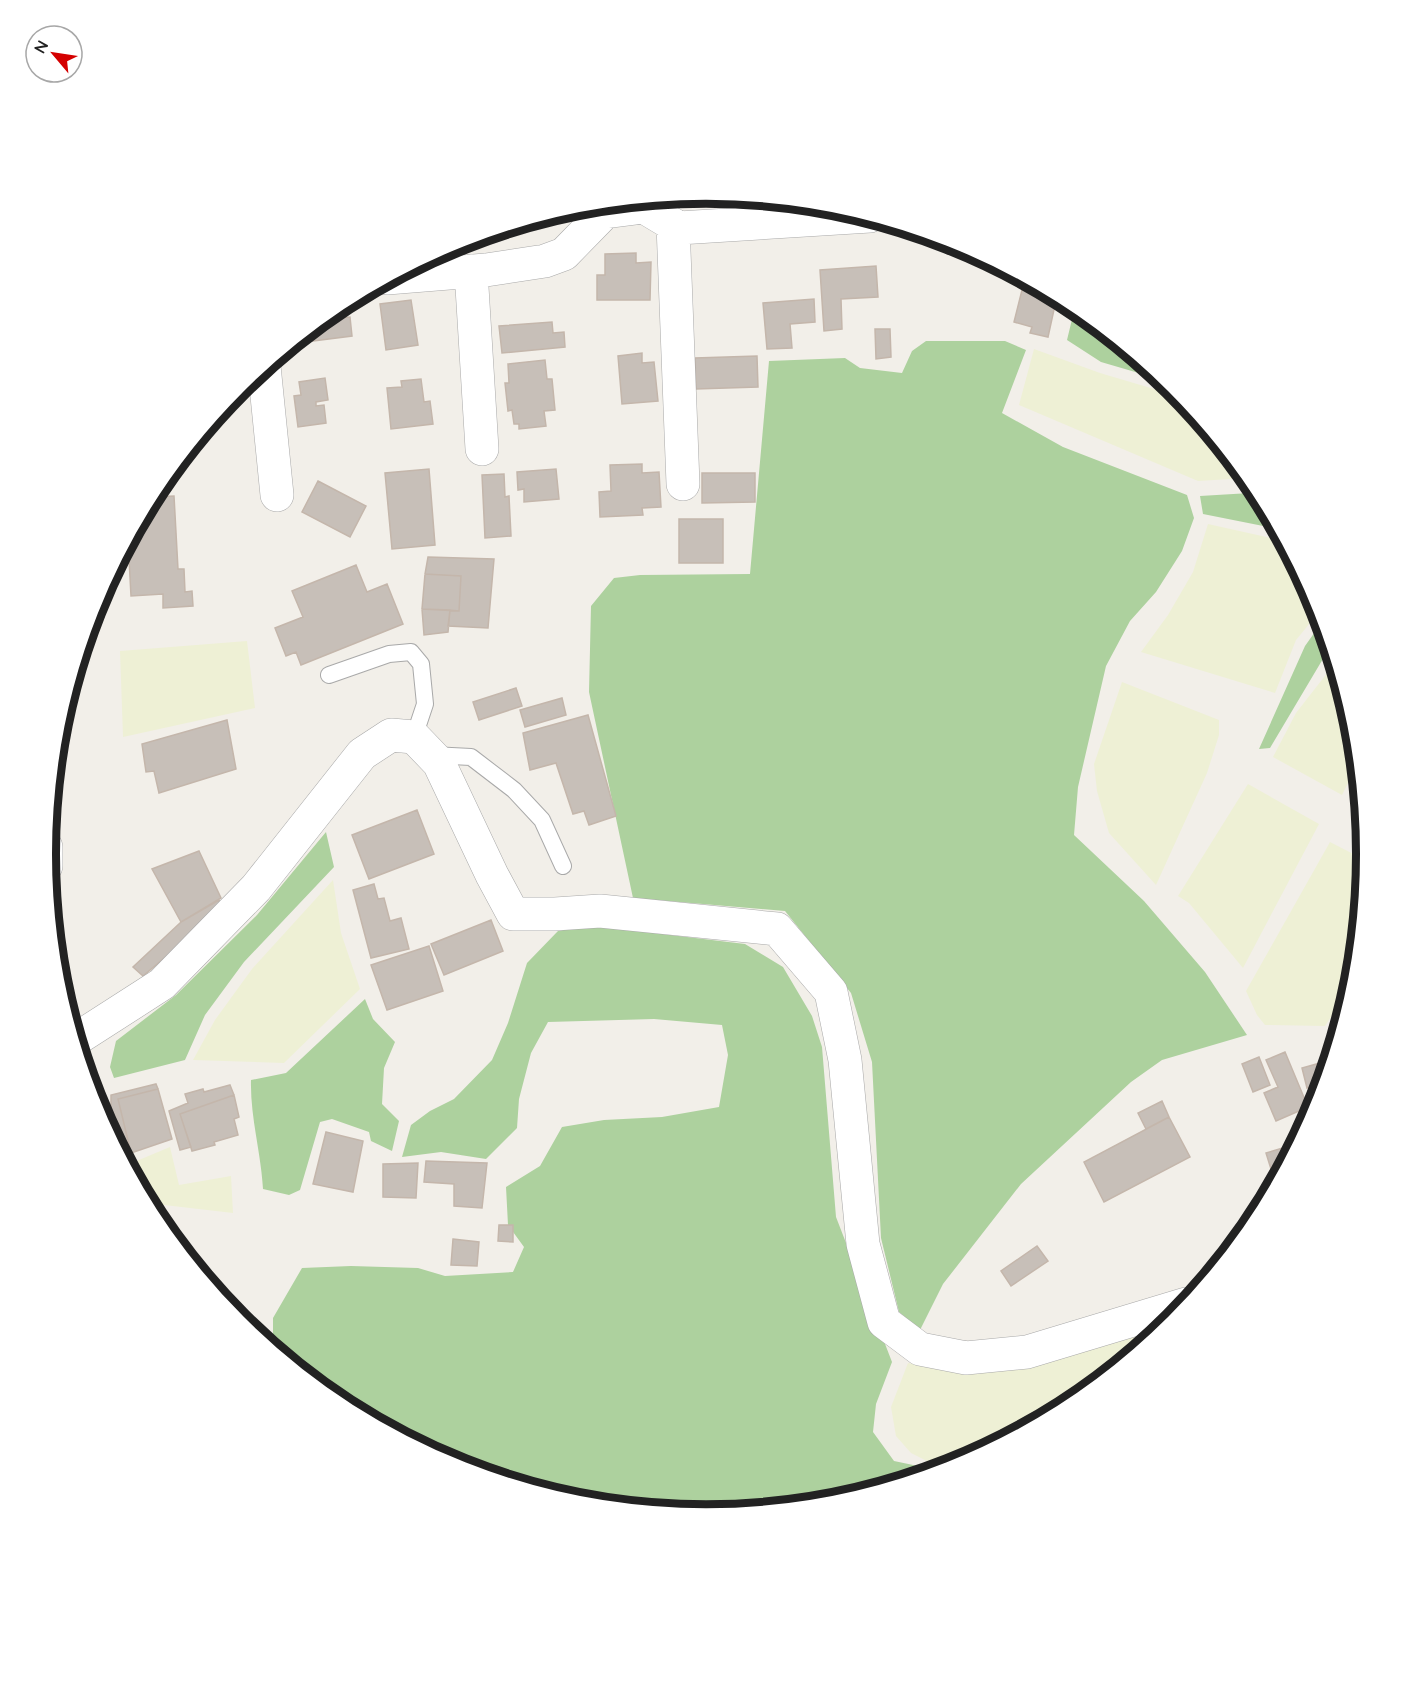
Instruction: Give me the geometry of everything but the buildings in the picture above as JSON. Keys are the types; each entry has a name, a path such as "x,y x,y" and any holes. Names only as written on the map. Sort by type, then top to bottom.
{"street":[{"path":"408,276 545,261 564,254 605,212 644,207 679,228 840,218"},
{"path":"673,225 683,484"},
{"path":"471,271 482,450"},
{"path":"265,376 277,495"},
{"path":"82,1035 162,984 256,888 362,754 391,735 423,746 439,763 513,914 600,911 777,929 831,992 845,1060 863,1244 884,1322 920,1349 966,1358 1027,1352 1168,1309"}],"lane":[{"path":"329,675 389,654 411,652 421,664 425,704 423,746 471,757 509,786 542,820 563,866"}],"green space":[{"path":"1073,317 1144,375 1101,362 1067,340"},
{"path":"926,341 1005,341 1026,350 1002,413 1063,447 1187,495 1194,518 1182,551 1156,592 1130,621 1106,666 1078,787 1074,835 1144,901 1205,972 1247,1035 1162,1060 1131,1082 1021,1184 943,1284 920,1330 899,1312 881,1238 872,1062 851,993 785,911 633,898 589,692 591,606 614,578 640,575 750,574 769,361 845,358 860,368 902,373 912,351"},
{"path":"1034,349 1100,373 1162,391 1194,425 1236,479 1198,481 1019,405"},
{"path":"1247,493 1267,527 1203,514 1200,496"},
{"path":"1208,524 1274,539 1312,621 1296,640 1275,693 1141,652 1168,615 1193,572"},
{"path":"1316,631 1324,656 1270,748 1259,749 1305,646"},
{"path":"247,641 255,708 123,737 120,651"},
{"path":"1329,671 1343,727 1350,769 1351,777 1342,795 1273,757 1296,713"},
{"path":"1122,682 1219,720 1219,735 1207,773 1156,885 1109,833 1097,791 1094,764"},
{"path":"1248,784 1319,824 1243,968 1189,903 1178,896"},
{"path":"326,832 334,867 244,962 205,1015 185,1060 114,1078 110,1067 116,1041 176,995 257,915"},
{"path":"1330,842 1356,855 1350,938 1343,980 1336,1010 1325,1026 1265,1025 1257,1015 1246,991"},
{"path":"333,880 341,933 360,989 284,1063 193,1060 215,1020 252,969"},
{"path":"587,925 745,944 783,967 812,1016 822,1047 836,1217 892,1362 876,1404 873,1432 894,1461 921,1467 832,1491 748,1502 706,1504 663,1502 579,1491 497,1469 418,1436 344,1394 273,1338 273,1318 302,1268 351,1266 418,1268 445,1276 513,1272 524,1247 508,1225 506,1187 540,1166 562,1127 604,1120 662,1117 719,1107 728,1055 722,1025 654,1019 548,1022 531,1053 519,1099 517,1128 486,1159 441,1152 402,1157 411,1125 430,1111 454,1099 492,1060 508,1023 527,963 558,931"},
{"path":"365,999 373,1019 395,1042 384,1068 382,1104 399,1121 392,1151 371,1141 369,1132 332,1119 320,1122 300,1190 289,1195 263,1189 252,1107 251,1080 286,1073"},
{"path":"170,1147 179,1185 231,1176 233,1213 159,1204 134,1162"},
{"path":"1151,1326 1101,1369 1067,1394 993,1436 931,1463 911,1453 896,1436 891,1407 908,1363 964,1372"}]}
